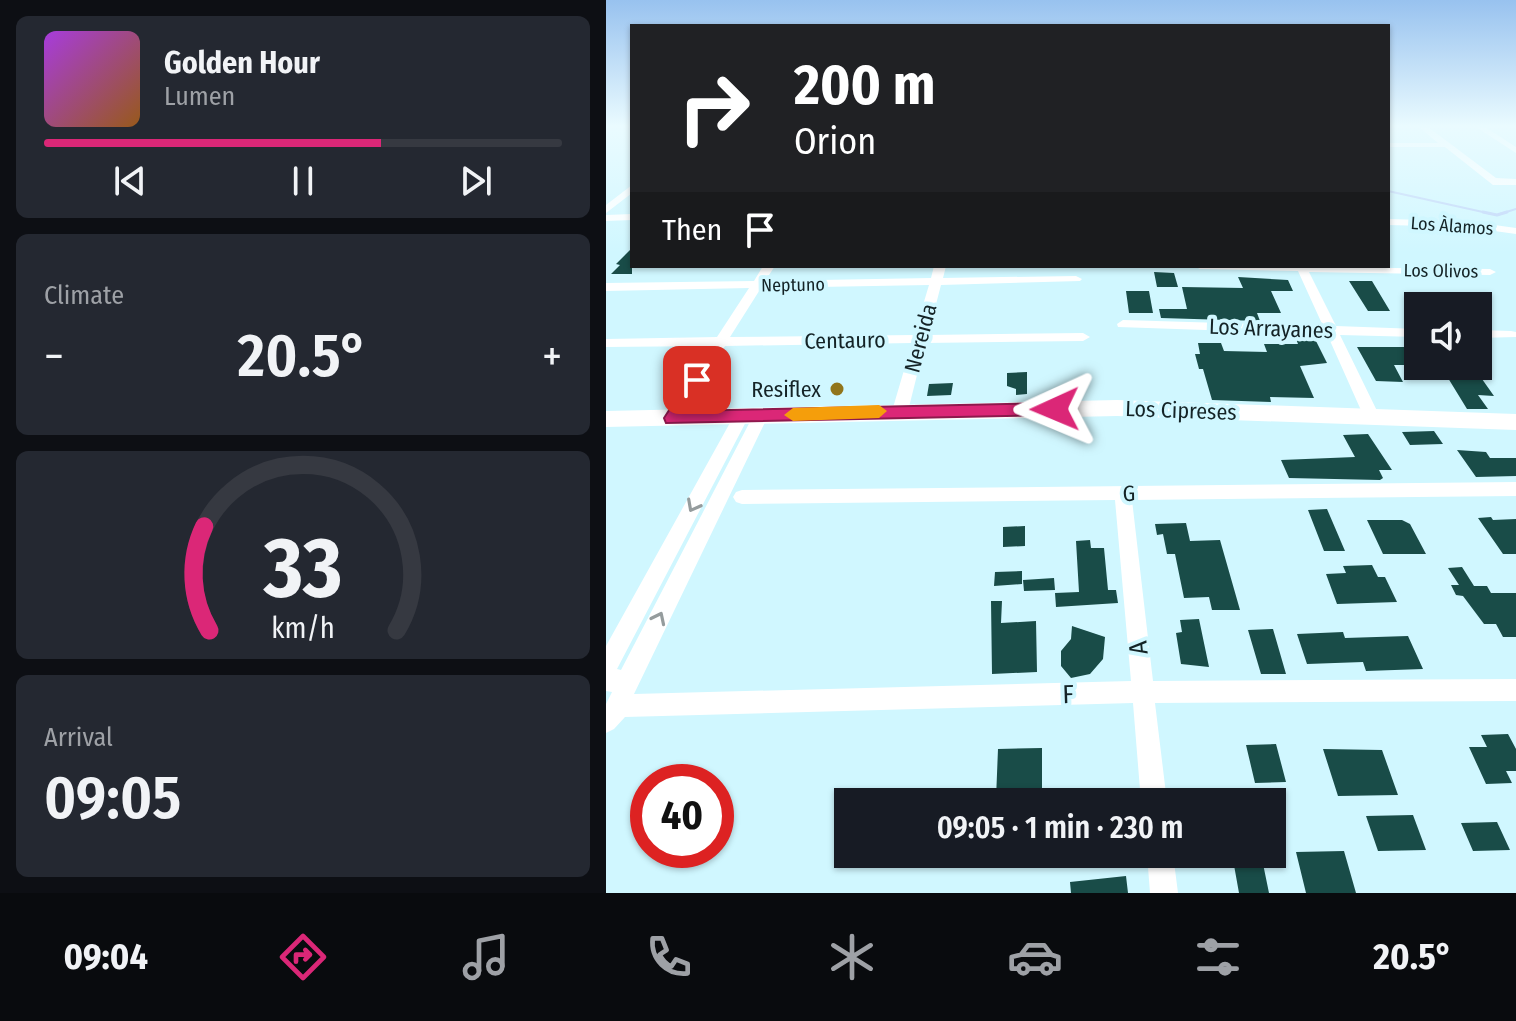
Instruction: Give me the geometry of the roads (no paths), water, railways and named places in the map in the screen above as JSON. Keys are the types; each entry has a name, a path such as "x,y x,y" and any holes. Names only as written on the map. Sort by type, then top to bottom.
{"street":[{"path":"1478,169 1495,182 1516,182"},
{"path":"606,210 630,190"},
{"path":"606,218 630,217"},
{"name":"Los Àlamos","path":"1390,222 1472,224 1516,231"},
{"path":"672,418 768,268"},
{"name":"Nereida","path":"900,411 939,268"},
{"path":"1302,268 1372,417"},
{"name":"Los Olivos","path":"1340,268 1490,272"},
{"name":"Neptuno","path":"606,287 1076,279"},
{"name":"Los Arrayanes","path":"1123,324 1404,333"},
{"path":"1492,334 1511,335"},
{"name":"Centauro","path":"606,343 1083,337"},
{"name":"Los Cipreses","path":"606,419 1117,408 1516,422"},
{"path":"606,668 751,416"},
{"path":"614,699 751,416"},
{"name":"G","path":"742,497 1516,489"},
{"name":"A","path":"1123,493 1152,788"},
{"name":"F","path":"614,699 1516,690"},
{"path":"1161,868 1164,893"}],"waterway":[{"path":"1390,191 1492,214"},
{"path":"1500,214 1516,209"},
{"path":"1483,212 1497,215 1507,212"}],"place":[{"name":"Resiflex","path":"837,389"}]}
